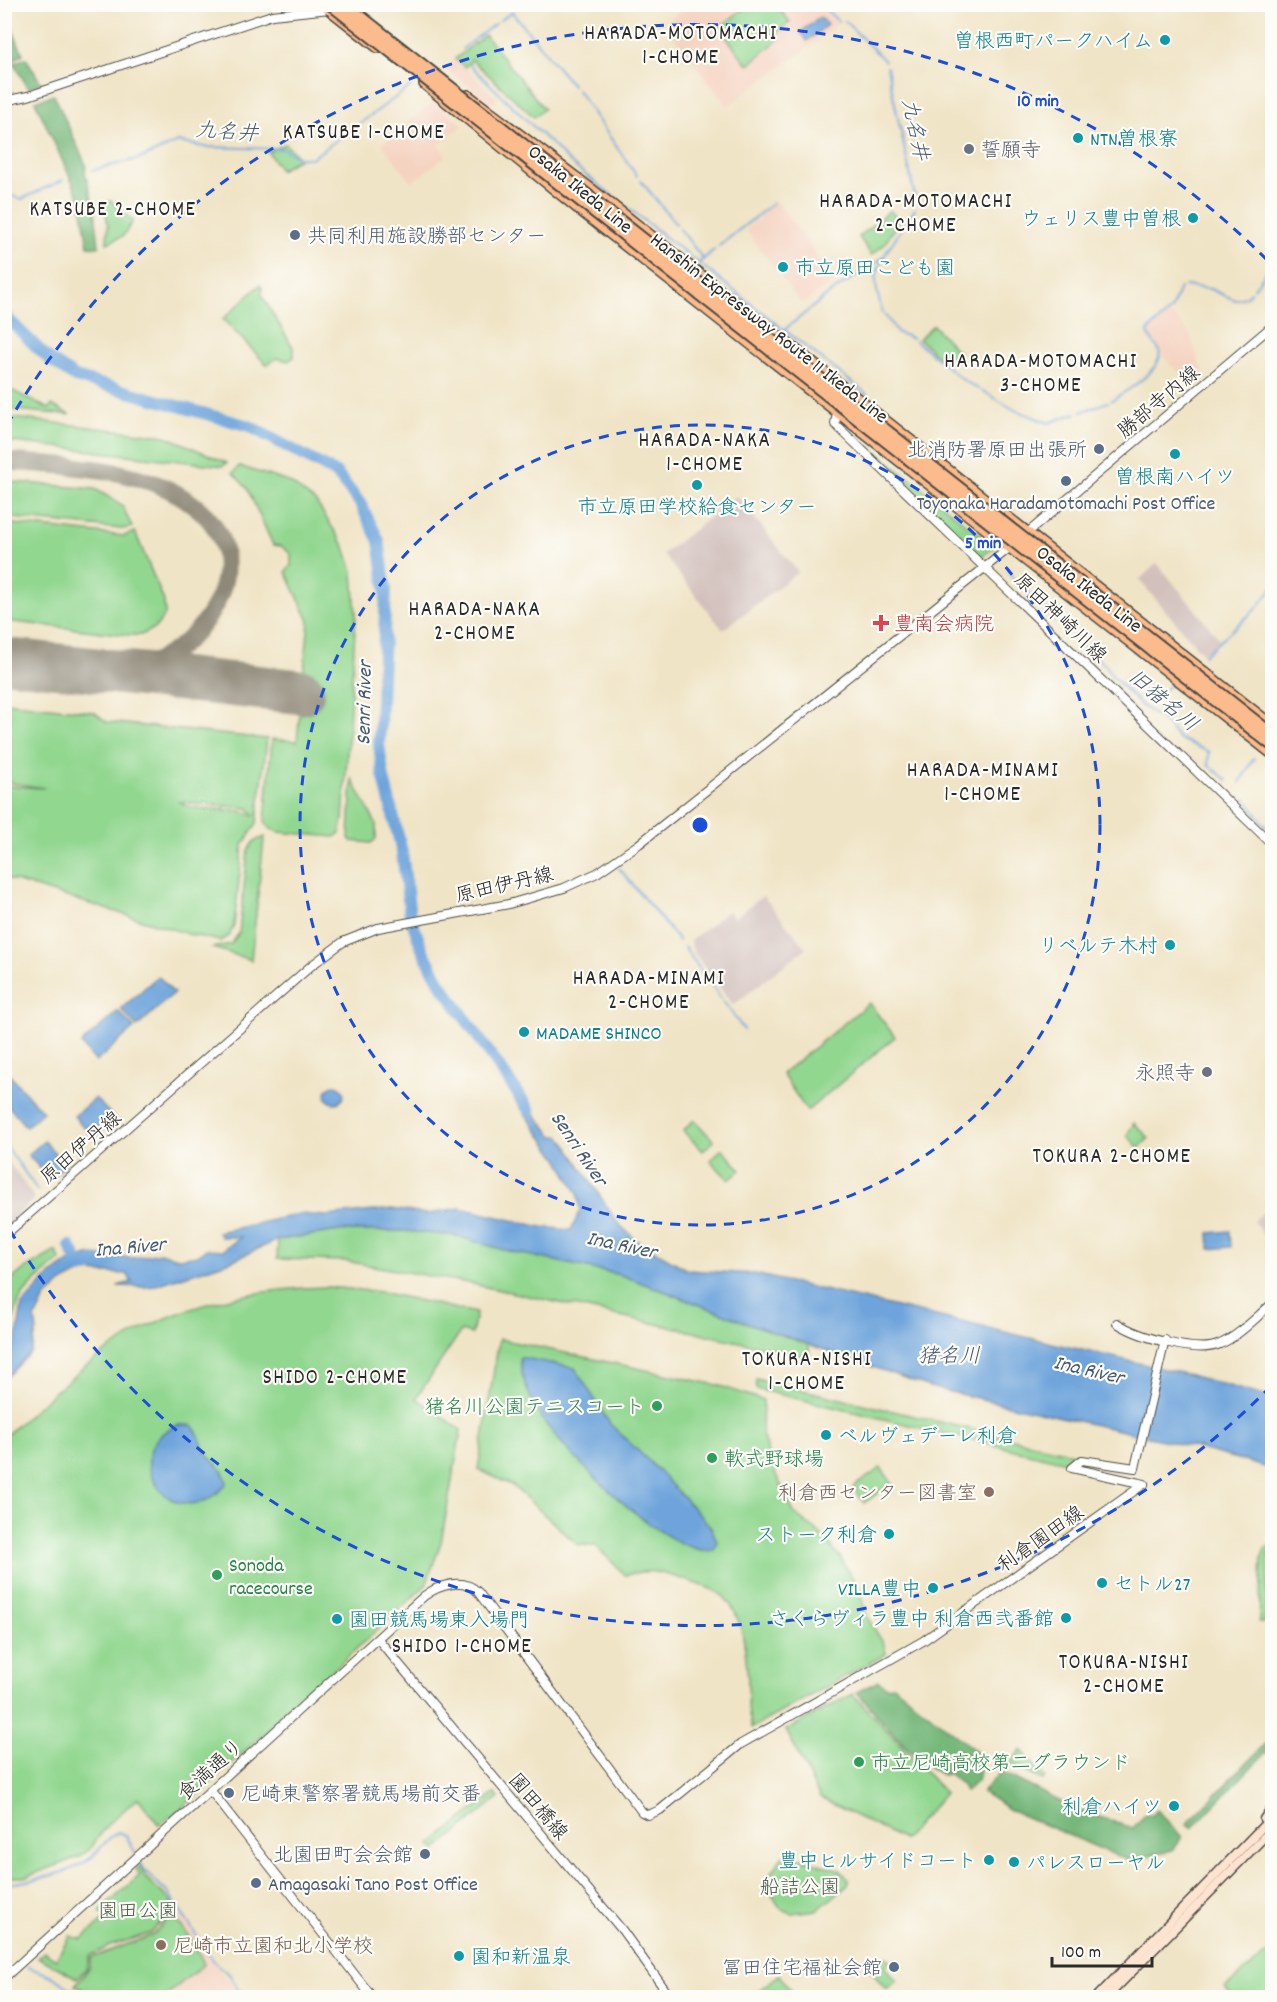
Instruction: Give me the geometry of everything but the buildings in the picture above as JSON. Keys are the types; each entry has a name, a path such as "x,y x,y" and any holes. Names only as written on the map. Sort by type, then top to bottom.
{"highway":[{"name":"Hanshin Expressway Route 11 Ikeda Line","path":"345,4 1272,734"},
{"name":"Hanshin Expressway Route 11 Ikeda Line","path":"326,6 1272,745"}],"main road":[{"name":"Osaka Ikeda Line","path":"352,4 601,196 1272,725"},
{"name":"Osaka Ikeda Line","path":"326,6 1272,754"},
{"path":"1243,1846 1272,1808"},
{"path":"1096,1998 1272,1817"},
{"path":"1106,1998 1270,1833"}],"street":[{"path":"4,101 28,96 272,15 352,4"},
{"name":"勝部寺内線","path":"1009,548 1272,326"},
{"name":"原田神崎川線","path":"837,412 835,424 1272,844"},
{"name":"原田伊丹線","path":"4,1236 312,965 351,938 398,924 527,900 581,881 612,864 1009,548"},
{"path":"1117,1323 1164,1344 1212,1347 1222,1344 1272,1304"},
{"name":"利倉園田線","path":"439,1587 464,1584 478,1592 594,1750 642,1812 648,1815 660,1810 741,1744 923,1641 1144,1484 1072,1468 1082,1460 1135,1468 1164,1344"},
{"name":"食満通り","path":"4,1978 424,1596 439,1587"},
{"name":"園田橋線","path":"378,1639 622,1930 671,1998"},
{"path":"211,1791 373,1998"}],"shaded area":[{"path":"687,4 818,5 837,23 816,42 727,106 665,25"},
{"path":"455,59 498,98 493,105 445,68"},
{"path":"433,102 463,125 439,145 446,156 412,182 382,144"},
{"path":"776,201 806,240 833,282 804,303 801,303 746,230"},
{"path":"1169,314 1176,318 1191,336 1200,366 1205,371 1195,384 1170,365 1148,332"},
{"path":"737,496 798,572 723,630 663,554"},
{"path":"1157,563 1220,640 1203,654 1139,580"},
{"path":"763,896 806,948 733,1005 694,953 690,941 728,911 734,918"},
{"path":"4,1155 35,1199 5,1226 4,1226"},
{"path":"1272,1205 1272,1247 1253,1221"},
{"name":"尼崎市立園和北小学校","path":"176,1908 213,1964 244,1997 92,1997 73,1986 89,1966 91,1956 152,1934"}],"green space":[{"path":"748,5 776,5 790,22 775,34 779,39 748,65 719,28"},
{"path":"5,13 23,54 13,60 5,43"},
{"path":"485,35 544,109 534,117 472,60 465,67 455,59"},
{"path":"26,58 41,83 28,88 14,63"},
{"path":"54,95 86,165 85,173 95,210 99,247 88,246 80,199 35,101"},
{"path":"285,144 300,158 280,170 268,152"},
{"path":"111,201 133,221 123,236 107,243 108,225 104,204"},
{"path":"890,210 899,221 884,245 871,255 859,237"},
{"path":"260,285 262,296 294,349 294,357 288,361 277,358 267,365 223,319"},
{"path":"933,325 958,352 945,363 919,339"},
{"path":"5,387 49,409 52,405 70,415 5,409"},
{"path":"5,417 166,436 227,463 223,466 5,441"},
{"path":"849,430 995,547 981,557 848,432"},
{"path":"239,466 289,482 316,502 345,547 353,572 356,614 343,820 340,833 335,837 278,832 271,829 265,822 272,739 297,741 309,621 286,572 291,565 291,554 281,546 273,545 247,488 233,473"},
{"path":"4,481 95,489 122,505 132,527 122,529 5,517"},
{"path":"5,523 124,536 135,532 164,601 165,615 155,628 141,635 5,621"},
{"path":"5,702 94,712 107,722 267,739 257,823 243,845 234,925 229,936 220,941 188,934 5,878 5,786 44,788 5,782","holes":["179,802 248,808 255,816 247,812 196,808"]},
{"path":"352,779 376,824 376,839 371,843 351,841 349,838"},
{"path":"265,837 251,960 213,948 231,944 239,933 248,850 254,841"},
{"path":"869,1003 895,1037 807,1111 782,1074"},
{"path":"694,1120 714,1141 703,1151 683,1131"},
{"path":"1134,1123 1149,1138 1139,1148 1127,1135"},
{"path":"722,1149 741,1170 729,1180 710,1160"},
{"path":"339,1231 405,1231 457,1236 504,1250 621,1275 809,1345 809,1357 463,1282 345,1261 277,1259 278,1240"},
{"path":"56,1251 60,1260 24,1293 5,1337 5,1285 23,1270"},
{"name":"Sonoda racecourse","path":"327,1287 381,1292 476,1313 472,1334 461,1331 416,1398 461,1430 441,1542 426,1585 189,1802 159,1825 138,1798 108,1824 91,1848 81,1856 26,1877 5,1877 5,1436 85,1367 138,1331 163,1319 189,1309 243,1295"},
{"path":"499,1339 717,1385 763,1400 762,1434 772,1466 794,1513 821,1534 840,1557 858,1587 868,1619 884,1644 886,1654 752,1728 748,1709 748,1682 741,1627 737,1616 725,1598 708,1588 663,1573 650,1571 625,1575 595,1545 578,1545 513,1486 478,1469"},
{"path":"756,1379 1085,1456 1070,1463 756,1389"},
{"path":"881,1468 892,1483 864,1503 853,1487"},
{"path":"1271,1545 1268,1557 1266,1623 1259,1623 1262,1557 1265,1549"},
{"path":"878,1681 887,1687 893,1685 983,1757 977,1781 965,1792 962,1785 949,1774 944,1776 908,1749 857,1692"},
{"name":"市立尼崎高校第二グラウンド","path":"853,1694 945,1793 904,1840 820,1798 786,1730"},
{"path":"1269,1740 1270,1748 1192,1828 1187,1824"},
{"path":"1021,1750 1045,1777 1043,1780 1010,1764"},
{"path":"1001,1772 1077,1810 1133,1828 1146,1814 1153,1815 1157,1810 1182,1837 1172,1850 1129,1861 1012,1811 982,1792"},
{"path":"495,1793 499,1797 436,1850 430,1845"},
{"name":"船詰公園","path":"789,1855 840,1870 849,1880 848,1885 817,1910 791,1913 781,1909 770,1892 773,1883 771,1873 782,1857"},
{"name":"園田公園","path":"141,1865 145,1877 176,1906 151,1933 110,1946 90,1956 87,1968 77,1978 38,1957 44,1952 56,1959 70,1936 82,1939 106,1918 100,1911 140,1875 136,1869"},
{"name":"尼崎市立園和北小学校","path":"172,1914 195,1945 204,1964 164,1997 94,1997 75,1985 90,1967 91,1958 153,1935"},
{"path":"1272,1949 1272,1990 1264,1997 1234,1997 1225,1988"},
{"path":"885,1956 890,1961 885,1966 897,1981 886,1989 870,1970"},
{"path":"779,1975 796,1997 750,1997"}],"water":[{"path":"820,17 827,25 807,41 801,32"},
{"path":"158,976 174,993 137,1027 121,1009"},
{"path":"118,1011 134,1028 96,1062 81,1044"},
{"path":"4,1069 43,1112 26,1127 5,1102"},
{"name":"猪名川","path":"506,1079 553,1136 561,1136 617,1222 637,1241 688,1270 755,1274 1190,1375 1272,1398 1272,1469 1197,1448 933,1388 753,1325 621,1275 504,1250 457,1236 405,1231 339,1231 278,1240 231,1261 150,1287 117,1286 132,1282 127,1274 83,1272 62,1283 45,1298 35,1319 37,1330 31,1352 7,1377 5,1374 5,1354 16,1343 22,1305 51,1274 64,1265 90,1255 135,1258 160,1253 179,1258 198,1255 206,1249 223,1250 241,1237 221,1237 218,1232 300,1214 326,1216 392,1209 426,1214 460,1208 542,1227 571,1230 580,1211 578,1194 558,1159 515,1100"},
{"path":"335,1085 341,1088 344,1094 341,1100 335,1103 329,1100 326,1094 329,1088"},
{"path":"95,1098 115,1119 94,1138 74,1116"},
{"path":"44,1141 66,1165 50,1179 28,1155"},
{"path":"1230,1231 1231,1247 1210,1249 1209,1233"},
{"path":"520,1357 575,1368 610,1424 652,1464 710,1526 717,1541 714,1550 695,1549 673,1539 623,1503 599,1481 559,1440 536,1409 525,1383"},
{"path":"178,1425 192,1425 205,1451 221,1469 227,1483 207,1499 188,1504 171,1499 158,1487 150,1471 150,1454 158,1438"}],"waterway":[{"name":"九名井","path":"515,8 520,4"},
{"name":"九名井","path":"820,4 838,21"},
{"path":"500,20 512,12 573,86"},
{"name":"九名井","path":"845,21 885,61"},
{"name":"九名井","path":"462,49 496,23"},
{"path":"470,65 573,165 923,438 922,443"},
{"name":"九名井","path":"887,67 915,197"},
{"name":"九名井","path":"93,170 142,158 178,142 205,147 283,149 300,158 312,158 410,87"},
{"path":"577,90 637,176"},
{"name":"九名井","path":"4,194 22,199 63,180"},
{"path":"641,181 676,224"},
{"path":"719,246 773,203"},
{"name":"九名井","path":"882,310 876,286 878,270 886,252 915,209"},
{"path":"680,229 703,259"},
{"path":"699,263 715,249"},
{"path":"784,330 829,294 884,257"},
{"name":"九名井","path":"1254,288 1272,264"},
{"name":"九名井","path":"1185,286 1210,289 1235,300 1251,292"},
{"name":"九名井","path":"1112,400 1142,379 1156,365 1159,351 1148,331 1171,310 1180,288"},
{"name":"九名井","path":"881,310 898,333 912,338"},
{"name":"Senri River","path":"4,315 49,359 75,377 249,426 336,473 360,503 379,541 386,590 379,745 383,774 402,852 410,915 422,949 439,981 530,1111"},
{"name":"九名井","path":"915,340 963,380 978,389"},
{"name":"九名井","path":"981,390 1015,410 1049,423 1076,413"},
{"name":"九名井","path":"1081,412 1108,402"},
{"name":"旧猪名川","path":"1007,568 1014,580 1043,606 1055,622"},
{"path":"1204,655 1257,608 1272,589"},
{"name":"旧猪名川","path":"1077,642 1105,665 1113,677 1142,706 1164,721 1178,738 1209,752 1208,765 1227,780"},
{"path":"1149,701 1173,683"},
{"path":"1240,782 1254,758"},
{"name":"旧猪名川","path":"1246,799 1262,822 1272,830"},
{"path":"619,868 679,941"},
{"path":"684,947 744,1030"},
{"path":"4,1143 38,1191"},
{"path":"70,1246 81,1269"},
{"path":"4,1884 39,1879 76,1867 94,1855 118,1832 126,1835 136,1855"},
{"path":"139,1859 145,1871 169,1894 215,1963 230,1975 236,1987 246,1998"},
{"path":"27,1967 50,1975 85,1998"}],"taxiway":[{"path":"4,461 103,470 151,482 194,505 214,525 224,548 225,571 220,594 209,616 192,636 172,652 150,664 130,669 96,670"}],"runway":[{"path":"4,660 302,692"}],"place":[{"name":"曽根西町パークハイム","path":"1165,40"},
{"name":"NTN曽根寮","path":"1078,138"},
{"name":"誓願寺","path":"969,149"},
{"name":"ウェリス豊中曽根","path":"1193,218"},
{"name":"共同利用施設勝部センター","path":"295,235"},
{"name":"市立原田こども園","path":"783,267"},
{"name":"北消防署原田出張所","path":"1099,449"},
{"name":"曽根南ハイツ","path":"1175,454"},
{"name":"Toyonaka Haradamotomachi Post Office","path":"1066,481"},
{"name":"市立原田学校給食センター","path":"697,485"},
{"name":"豊南会病院","path":"881,623"},
{"name":"リベルテ木村","path":"1170,945"},
{"name":"MADAME SHINCO","path":"524,1032"},
{"name":"永照寺","path":"1207,1072"},
{"name":"猪名川公園テニスコート","path":"657,1406"},
{"name":"ベルヴェデーレ利倉","path":"826,1435"},
{"name":"軟式野球場","path":"712,1458"},
{"name":"利倉西センター図書室","path":"989,1492"},
{"name":"ストーク利倉","path":"889,1534"},
{"name":"Sonoda racecourse","path":"217,1575"},
{"name":"セトル27","path":"1102,1583"},
{"name":"VILLA豊中","path":"933,1588"},
{"name":"さくらヴィラ豊中 利倉西弐番館","path":"1066,1618"},
{"name":"園田競馬場東入場門","path":"337,1619"},
{"name":"市立尼崎高校第二グラウンド","path":"859,1762"},
{"name":"尼崎東警察署競馬場前交番","path":"229,1793"},
{"name":"利倉ハイツ","path":"1174,1806"},
{"name":"北園田町会会館","path":"425,1854"},
{"name":"豊中ヒルサイドコート","path":"989,1860"},
{"name":"パレスローヤル","path":"1014,1862"},
{"name":"Amagasaki Tano Post Office","path":"256,1883"},
{"name":"尼崎市立園和北小学校","path":"161,1945"},
{"name":"園和新温泉","path":"459,1956"},
{"name":"冨田住宅福祉会館","path":"894,1967"}],"district":[{"name":"HARADA-MOTOMACHI 1-CHOME","path":"681,44"},
{"name":"KATSUBE 1-CHOME","path":"364,131"},
{"name":"KATSUBE 2-CHOME","path":"113,208"},
{"name":"HARADA-MOTOMACHI 2-CHOME","path":"916,212"},
{"name":"HARADA-MOTOMACHI 3-CHOME","path":"1041,372"},
{"name":"HARADA-NAKA 1-CHOME","path":"705,451"},
{"name":"HARADA-NAKA 2-CHOME","path":"475,620"},
{"name":"HARADA-MINAMI 1-CHOME","path":"983,781"},
{"name":"HARADA-MINAMI 2-CHOME","path":"649,989"},
{"name":"TOKURA 2-CHOME","path":"1112,1155"},
{"name":"TOKURA-NISHI 1-CHOME","path":"807,1370"},
{"name":"SHIDO 2-CHOME","path":"335,1376"},
{"name":"SHIDO 1-CHOME","path":"462,1645"},
{"name":"TOKURA-NISHI 2-CHOME","path":"1124,1673"}],"water label":[{"name":"Ina River","path":"622,1244"},
{"name":"Ina River","path":"130,1246"},
{"name":"Ina River","path":"1089,1369"}]}
